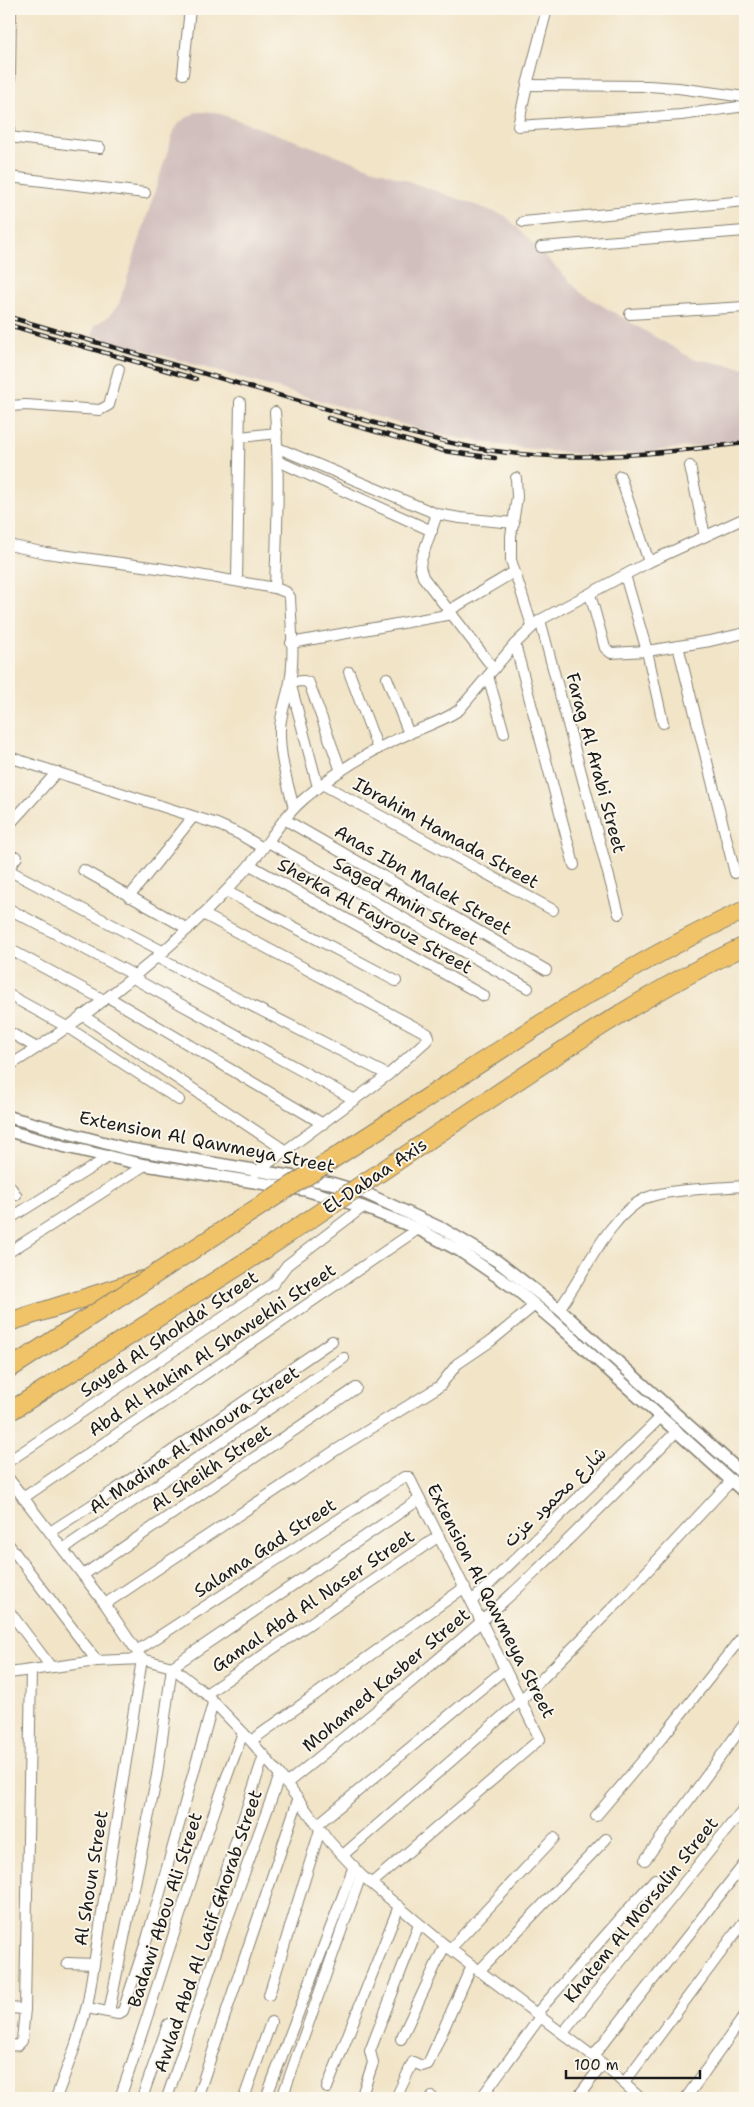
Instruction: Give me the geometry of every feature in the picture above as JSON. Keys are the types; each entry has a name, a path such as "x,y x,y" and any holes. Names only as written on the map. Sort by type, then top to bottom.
{"highway":[{"name":"El-Dabaa Axis","path":"9,1369 518,1038 613,980 710,926 745,910"},
{"name":"El-Dabaa Axis","path":"9,1412 248,1260 629,1008 676,980 745,946"},
{"path":"9,1322 147,1278"}],"street":[{"path":"11,9 9,138 100,148"},
{"path":"183,74 190,9"},
{"path":"547,9 518,126 681,115 745,106"},
{"path":"527,85 648,86 745,97"},
{"path":"9,177 145,193"},
{"path":"523,222 745,201"},
{"path":"542,247 745,231"},
{"path":"630,314 745,307"},
{"path":"9,406 26,405 100,410 109,405 119,369"},
{"path":"237,581 240,402"},
{"path":"275,412 278,448 275,588"},
{"path":"240,437 277,433"},
{"path":"278,448 438,514 514,523"},
{"path":"278,462 432,531"},
{"path":"690,466 705,536"},
{"path":"620,476 649,562"},
{"name":"Farag Al Arabi Street","path":"516,478 517,497 510,548 514,572 536,623 619,914"},
{"path":"438,514 421,560 420,567 423,577 451,612 491,673 504,733"},
{"path":"9,1066 67,1027 161,955 250,865 294,808 320,786 378,749 440,721 459,710 536,623 649,562 745,518"},
{"path":"9,545 46,553 237,581 286,592 290,597 290,682 280,726 280,740 286,778 294,808"},
{"path":"291,643 451,612 514,572"},
{"path":"625,575 647,651 663,723"},
{"path":"590,594 605,648 608,652 615,654 678,646 745,633"},
{"path":"516,644 574,865"},
{"path":"678,646 736,873"},
{"path":"348,672 378,749"},
{"path":"387,678 409,734"},
{"path":"290,682 304,681 309,683 341,771"},
{"path":"290,682 320,786"},
{"name":"Saged Amin Street","path":"9,756 193,817 265,845 528,988"},
{"path":"9,825 57,772"},
{"name":"Ibrahim Hamada Street","path":"320,786 554,910"},
{"path":"129,897 193,817"},
{"name":"Anas Ibn Malek Street","path":"284,819 546,970"},
{"path":"17,857 10,866 12,872 161,955 388,1074"},
{"name":"Sherka Al Fayrouz Street","path":"250,865 484,996"},
{"path":"83,870 188,929"},
{"path":"226,891 396,980"},
{"path":"9,909 355,1100"},
{"path":"203,914 425,1031 429,1038 355,1100 246,1180"},
{"path":"9,949 106,998 323,1124"},
{"path":"9,995 67,1027 179,1100"},
{"path":"82,1015 286,1151"},
{"path":"9,1032 37,1048"},
{"name":"Extension Al Qawmeya Street","path":"9,1117 124,1148 331,1183 398,1207 479,1249 559,1309 745,1476"},
{"name":"Extension Al Qawmeya Street","path":"9,1130 62,1146 110,1156 145,1166 305,1190 363,1207 418,1229 480,1264 535,1305 678,1431 745,1493"},
{"path":"9,1219 110,1156"},
{"path":"9,1252 145,1166"},
{"path":"9,1185 16,1195"},
{"path":"559,1309 616,1221 632,1206 656,1194 745,1186"},
{"name":"Sayed Al Shohda' Street","path":"9,1461 273,1284 288,1265 363,1207"},
{"name":"Abd Al Hakim Al Shawekhi Street","path":"24,1498 418,1229"},
{"path":"105,1604 336,1450 440,1386 457,1364 491,1341 535,1305"},
{"path":"50,1532 145,1470 332,1341"},
{"name":"Al Madina Al Mnoura Street","path":"63,1549 344,1358"},
{"name":"Al Sheikh Street","path":"83,1575 356,1388"},
{"name":"شارع محمود عزت","path":"472,1601 662,1417"},
{"name":"Mohamed Kasber Street","path":"283,1780 386,1704 532,1576 678,1431"},
{"name":"Salama Gad Street","path":"140,1654 404,1477 410,1478"},
{"name":"Extension Al Qawmeya Street","path":"372,1884 540,1739 410,1478"},
{"path":"9,1479 105,1604 140,1654 172,1668 206,1694 264,1755 319,1827 372,1884 447,1947 563,2032 603,2064 640,2098"},
{"path":"343,1855 521,1700 624,1596 732,1480"},
{"path":"109,2012 157,1775 172,1668 420,1499"},
{"name":"Gamal Abd Al Naser Street","path":"206,1694 439,1536"},
{"path":"9,1545 97,1661"},
{"path":"247,1737 465,1587"},
{"path":"9,1611 51,1667"},
{"path":"596,1816 665,1734 745,1633"},
{"path":"9,1673 140,1654"},
{"name":"Al Shoun Street","path":"56,2098 87,2008 140,1654"},
{"path":"269,1995 319,1827 505,1669"},
{"path":"9,2046 18,2045 22,2041 25,2009 31,1670"},
{"path":"87,2008 118,2014 123,2011 152,1921 213,1703"},
{"path":"644,1860 745,1723"},
{"name":"Badawi Abou Ali Street","path":"120,2098 183,1911 213,1813 247,1737"},
{"path":"211,1918 264,1755"},
{"name":"Awlad Abd Al Latif Ghorab Street","path":"167,2098 222,1934 283,1780"},
{"path":"197,2098 298,1800"},
{"name":"Khatem Al Morsalin Street","path":"563,2032 745,1807"},
{"path":"401,2039 447,1947 554,1838"},
{"path":"396,2098 413,2062 422,2066 428,2064 475,1968 606,1839"},
{"path":"593,2056 745,1863"},
{"path":"266,2098 354,1866"},
{"path":"282,2098 362,1874"},
{"path":"481,2098 539,2015 655,1879"},
{"path":"327,2088 399,1906"},
{"path":"624,2083 745,1920"},
{"path":"362,2098 374,2063 370,2051 419,1924"},
{"path":"66,1964 94,1964"},
{"path":"9,2008 25,2009"},
{"path":"686,2098 745,2015"},
{"path":"244,2098 271,2022"},
{"path":"142,2098 168,2024"},
{"path":"577,2098 603,2064"}],"shaded area":[{"path":"196,112 215,112 506,216 581,293 691,358 745,368 745,440 637,453 586,455 497,445 436,434 92,335 95,325 108,317 119,304 174,131 180,122"}],"railway":[{"path":"9,317 399,430 483,449 526,455 589,456 652,453 745,443"},
{"path":"9,325 196,379"},
{"path":"328,418 444,451 495,458"}]}
